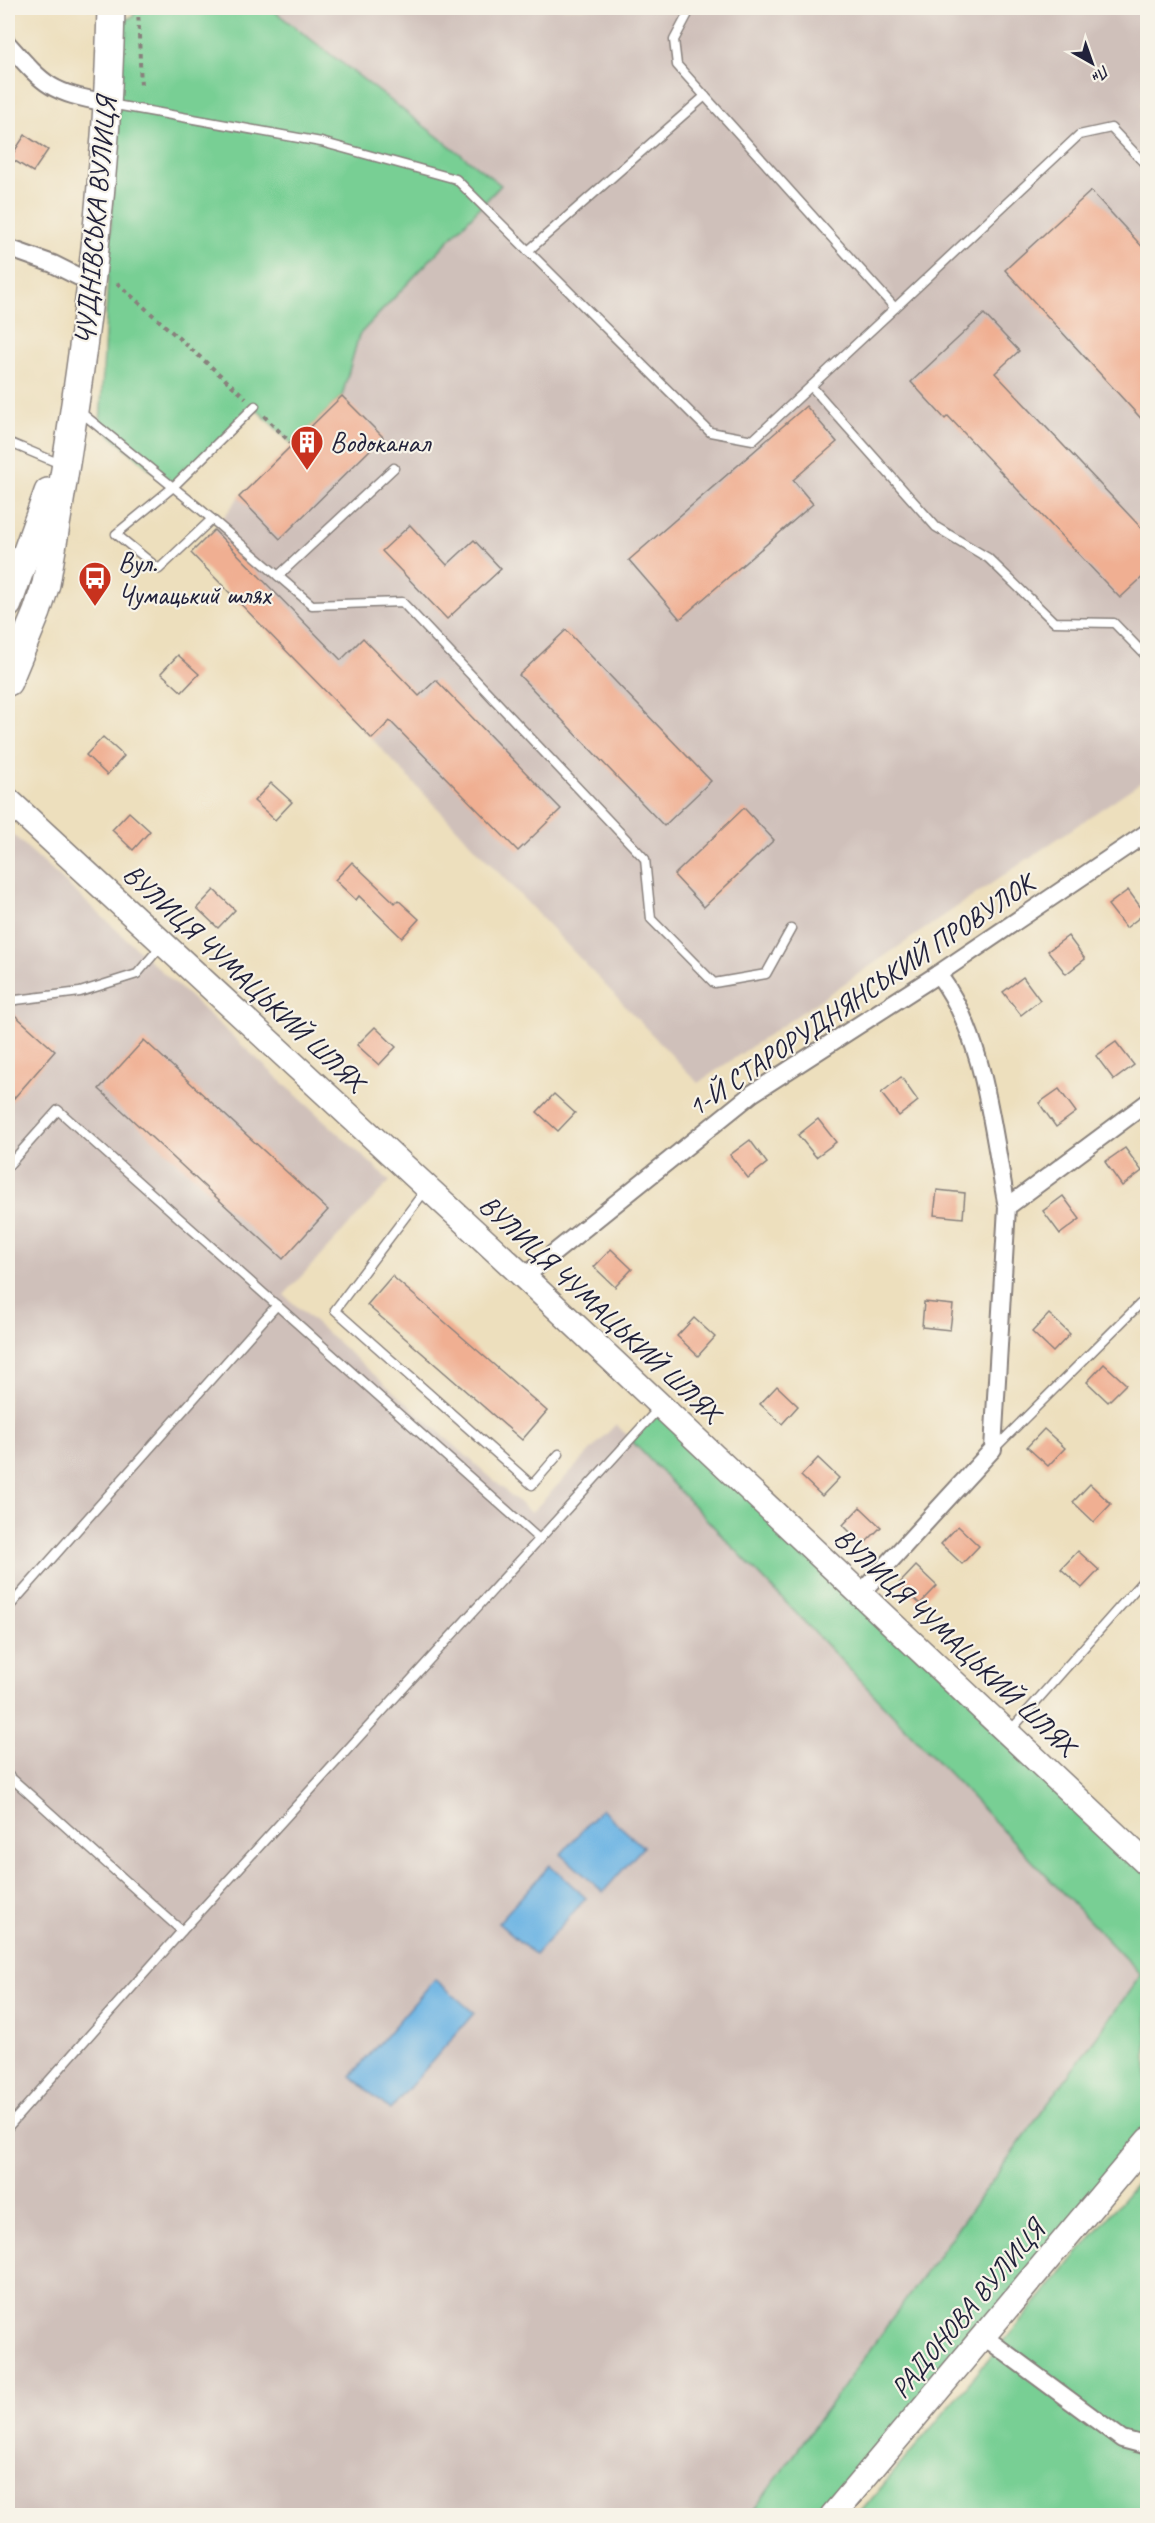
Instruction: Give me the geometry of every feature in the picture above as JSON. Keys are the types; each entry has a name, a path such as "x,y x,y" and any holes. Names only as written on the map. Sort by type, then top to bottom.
{"main road":[{"name":"ЧУДНІВСЬКА ВУЛИЦЯ","path":"8,682 46,584 69,434 104,283 111,8"},
{"name":"ЧУДНІВСЬКА ВУЛИЦЯ","path":"8,604 69,434"}],"street":[{"path":"8,44 51,88 68,95 107,103"},
{"path":"8,248 104,283"},
{"name":"ВУЛИЦЯ ЧУМАЦЬКИЙ ШЛЯХ","path":"8,800 524,1277 1148,1865"},
{"name":"1-Й СТАРОРУДНЯНСЬКИЙ ПРОВУЛОК","path":"524,1277 753,1093 938,974 1148,832"},
{"path":"861,1593 993,1449 1007,1207 979,1061 955,997 938,974"},
{"path":"1007,1207 1148,1102"},
{"name":"РАДОНОВА ВУЛИЦЯ","path":"832,2516 1148,2140"},
{"path":"983,2336 1122,2439 1148,2446"}],"lane":[{"path":"691,8 674,40 677,65 895,308"},
{"path":"528,251 705,96"},
{"path":"107,103 321,142 456,179 710,432 753,440 1079,135 1111,128 1148,166"},
{"path":"812,386 936,527 987,558 1054,622 1114,623 1148,658"},
{"path":"212,519 159,569 116,534 172,488 255,406"},
{"path":"75,408 212,519 312,605 402,602 645,859 651,919 714,983 766,974 791,929"},
{"path":"8,442 58,463"},
{"path":"278,576 393,468"},
{"path":"8,1001 80,992 137,974 164,944"},
{"path":"8,1166 58,1110 539,1539"},
{"path":"427,1188 334,1310 532,1485 559,1454"},
{"path":"993,1449 1140,1304"},
{"path":"8,1608 277,1305"},
{"path":"8,2127 182,1930 660,1406"},
{"path":"1008,1732 1148,1575"},
{"path":"8,1775 182,1930"}],"path":[{"path":"138,8 141,88"},
{"path":"104,283 255,406 293,445"}],"shaded area":[{"path":"270,8 1147,8 1147,98 1140,105 1148,109 1147,778 698,1083 372,739 343,699 191,553 214,530 239,497 342,396 359,335 501,185"},
{"path":"8,830 390,1181 284,1295 531,1513 616,1424 1141,1975 750,2515 8,2515"}],"green space":[{"path":"134,8 140,8 141,12 151,8 270,8 501,185 359,335 342,396 293,445 254,407 172,488 100,426 122,21 134,16"},
{"path":"660,1406 1147,1865 1147,2140 832,2515 750,2515 1141,1975 630,1439"},
{"path":"1147,2171 1147,2515 858,2515"}],"water":[{"path":"601,1809 643,1847 603,1892 561,1854"},
{"path":"550,1865 586,1898 535,1955 498,1923"},
{"path":"435,1979 474,2013 390,2110 351,2076"}],"building":[{"path":"25,135 48,150 33,172 10,158"},
{"path":"1091,191 1148,253 1148,426 1005,270"},
{"path":"984,314 1019,351 995,373 1148,535 1148,572 1120,598 948,416 945,419 911,382"},
{"name":"Водоканал","path":"342,396 383,437 280,539 239,497"},
{"path":"806,406 837,442 793,480 813,504 680,619 629,560"},
{"path":"410,525 447,565 474,540 501,569 447,619 382,551"},
{"path":"214,530 341,660 363,638 419,696 436,680 561,809 518,851 390,721 372,739 191,553"},
{"path":"566,630 711,781 664,826 519,675"},
{"path":"178,655 199,674 182,692 161,673"},
{"path":"103,737 124,756 107,775 86,755"},
{"path":"271,783 292,802 275,820 254,801"},
{"path":"744,808 774,840 704,907 674,875"},
{"path":"129,812 150,831 133,850 112,830"},
{"path":"352,862 395,903 398,900 419,919 402,938 359,896 356,900 335,880"},
{"path":"214,890 235,910 218,928 197,908"},
{"path":"1128,890 1145,913 1126,928 1108,905"},
{"path":"1068,936 1085,959 1066,974 1048,951"},
{"path":"1023,977 1040,1000 1021,1015 1003,992"},
{"path":"8,1009 55,1051 8,1105"},
{"path":"375,1027 396,1047 379,1065 357,1045"},
{"path":"144,1040 328,1210 283,1259 99,1089"},
{"path":"1116,1042 1134,1065 1114,1080 1096,1056"},
{"path":"901,1077 918,1101 899,1116 881,1093"},
{"path":"1059,1089 1076,1112 1056,1127 1039,1103"},
{"path":"554,1094 575,1113 558,1131 537,1112"},
{"path":"818,1119 836,1142 816,1157 798,1135"},
{"path":"750,1140 767,1163 748,1178 730,1155"},
{"path":"1125,1148 1142,1171 1122,1186 1105,1162"},
{"path":"937,1190 965,1193 963,1218 934,1215"},
{"path":"1063,1196 1080,1219 1060,1234 1043,1211"},
{"path":"611,1249 632,1269 615,1287 594,1267"},
{"path":"392,1276 547,1411 522,1440 367,1305"},
{"path":"924,1302 953,1305 950,1330 922,1327"},
{"path":"1049,1314 1070,1334 1053,1352 1032,1332"},
{"path":"694,1318 715,1337 698,1356 677,1336"},
{"path":"1104,1364 1126,1384 1108,1402 1087,1382"},
{"path":"777,1386 798,1406 782,1424 760,1404"},
{"path":"1044,1429 1065,1448 1048,1466 1027,1447"},
{"path":"818,1458 839,1478 822,1496 801,1476"},
{"path":"1090,1484 1111,1504 1094,1522 1073,1502"},
{"path":"860,1507 881,1527 863,1545 843,1525"},
{"path":"958,1526 979,1546 962,1564 941,1544"},
{"path":"1078,1551 1099,1570 1082,1588 1061,1569"},
{"path":"916,1566 937,1586 920,1604 899,1584"}],"place":[{"name":"Водоканал","path":"307,471"},
{"name":"Вул. Чумацький шлях","path":"95,607"}]}
